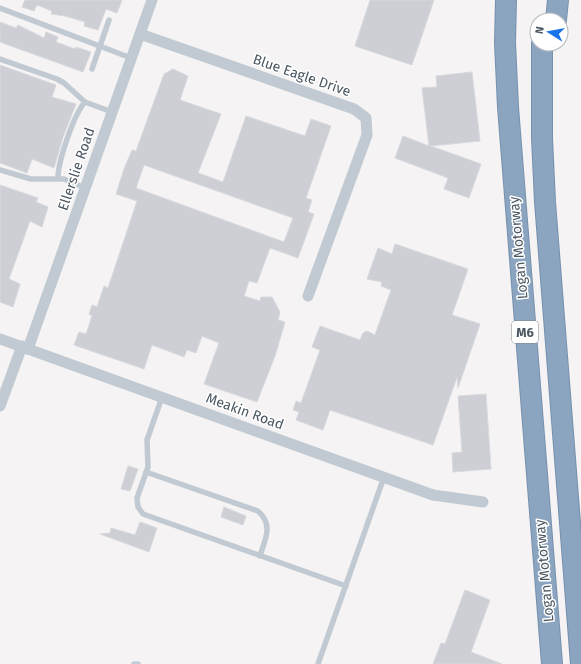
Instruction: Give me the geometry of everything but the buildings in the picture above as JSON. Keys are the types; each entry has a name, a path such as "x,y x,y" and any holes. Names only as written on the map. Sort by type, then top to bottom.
{"highway":[{"name":"Logan Motorway","path":"506,0 505,43 509,121 552,664"},
{"path":"543,12 544,0"},
{"path":"557,12 558,0"},
{"name":"Logan Motorway","path":"542,52 542,138 549,265 581,664"},
{"path":"549,265 555,222 553,129 555,52"}],"street":[{"name":"Ellerslie Road","path":"0,406 25,348 85,188 152,0"},
{"name":"Blue Eagle Drive","path":"140,34 354,109 366,118 367,135 308,296"},
{"name":"Meakin Road","path":"0,339 433,495 483,502"}],"lane":[{"path":"0,8 131,58"},
{"path":"92,69 109,20"},
{"path":"0,59 64,83 85,102 112,112"},
{"path":"58,178 62,157 79,110 85,102"},
{"path":"0,170 31,179 58,178 85,188"},
{"path":"162,397 147,440 148,467 137,498 138,507 143,514 346,586"},
{"path":"146,472 258,511 264,516 268,524 260,556"},
{"path":"318,664 384,477"}]}
